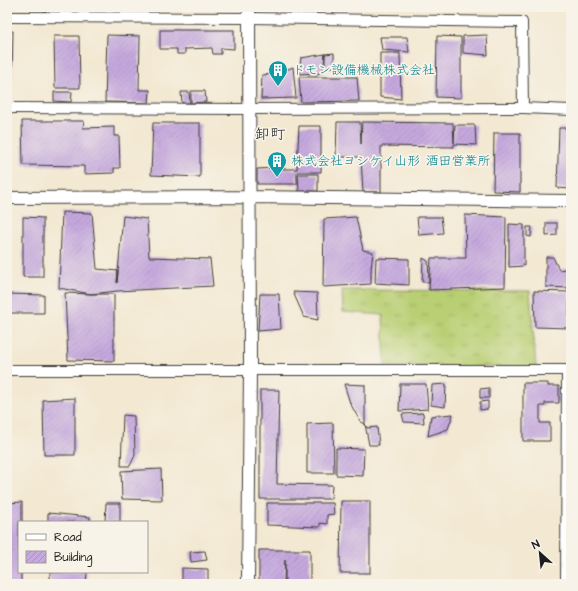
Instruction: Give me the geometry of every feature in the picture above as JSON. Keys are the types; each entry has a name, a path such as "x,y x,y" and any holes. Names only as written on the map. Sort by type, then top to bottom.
{"street":[{"path":"248,584 250,370 249,12"},
{"path":"7,17 249,12 522,22 523,108"},
{"path":"7,108 249,110 523,108 571,110"},
{"path":"7,198 250,197 571,201"},
{"path":"7,370 569,370 566,584"}],"green space":[{"path":"342,290 530,291 536,367 385,366 383,315 343,312"}],"building":[{"path":"261,7 284,7 284,10 261,9"},
{"path":"160,30 234,30 234,49 221,48 221,54 213,54 212,48 185,49 185,54 177,54 177,49 160,49"},
{"path":"7,31 13,31 12,81 7,81"},
{"path":"107,35 140,36 139,90 150,90 149,103 105,102"},
{"path":"487,35 488,55 463,53 463,36"},
{"path":"54,36 79,36 80,88 55,88"},
{"path":"437,36 461,37 461,98 436,97"},
{"path":"380,37 407,37 409,52 382,50"},
{"path":"334,53 334,67 325,67 325,54"},
{"path":"380,53 400,53 401,99 380,97"},
{"path":"325,54 323,73 299,74 301,58"},
{"name":"ドモン設備機械株式会社","path":"293,67 296,98 261,99 262,75 277,74"},
{"path":"299,77 357,77 359,101 301,102"},
{"path":"191,91 205,91 206,102 191,103"},
{"path":"54,92 72,92 71,102 54,101"},
{"path":"181,92 189,92 190,103 182,103"},
{"path":"22,121 84,121 83,128 114,127 114,136 119,136 120,168 114,168 114,173 84,174 84,166 23,165"},
{"path":"337,122 360,122 361,144 362,122 453,123 454,143 455,125 475,125 476,145 454,144 454,147 381,146 381,192 363,192 361,157 336,157"},
{"path":"153,123 200,123 200,177 151,175"},
{"path":"299,126 321,126 321,172 297,172 297,184 257,184 257,169 275,168 275,164 282,164 282,169 297,169"},
{"path":"559,128 571,128 571,189 557,188"},
{"path":"494,133 520,133 520,192 493,191"},
{"path":"298,174 318,174 318,191 299,191"},
{"path":"62,212 92,213 97,269 118,271 117,283 123,216 147,219 149,257 210,259 213,286 117,291 91,294 59,288"},
{"path":"465,215 506,217 505,287 429,290 431,258 466,258"},
{"path":"23,217 43,218 43,277 23,277"},
{"path":"356,217 363,250 373,252 371,284 323,287 324,219"},
{"path":"417,217 441,217 443,233 419,235"},
{"path":"546,223 557,223 557,235 546,236"},
{"path":"509,224 524,225 524,266 509,267"},
{"path":"527,227 532,227 531,237 527,236"},
{"path":"546,257 553,257 559,270 571,268 571,288 546,287"},
{"path":"376,258 409,259 409,285 375,283"},
{"path":"423,258 428,261 429,282 422,282"},
{"path":"534,291 569,292 569,328 535,327"},
{"path":"293,292 317,293 318,320 304,317"},
{"path":"65,293 114,294 114,361 68,360"},
{"path":"7,294 44,295 44,313 7,313"},
{"path":"260,294 279,294 281,329 258,331"},
{"path":"523,383 548,383 548,386 559,386 559,403 545,403 545,406 540,406 540,423 550,423 550,441 523,441"},
{"path":"344,384 365,385 365,424 360,421 350,403"},
{"path":"400,384 426,384 428,409 399,411"},
{"path":"446,384 445,407 431,405 432,385"},
{"path":"489,388 489,398 480,398 480,389"},
{"path":"260,390 279,390 277,484 332,485 331,499 260,499"},
{"path":"75,398 75,455 44,455 43,400"},
{"path":"488,401 488,409 480,410 480,402"},
{"path":"423,413 424,423 404,422 402,414"},
{"path":"453,414 448,429 428,436 431,416"},
{"path":"123,415 134,416 135,455 130,466 121,466"},
{"path":"333,423 334,473 307,473 307,424"},
{"path":"365,424 367,428 377,427 379,445 369,445"},
{"path":"336,448 364,449 363,476 336,475"},
{"path":"161,469 162,500 122,499 121,471"},
{"path":"341,501 370,501 370,573 340,573"},
{"path":"22,502 22,521 18,521 18,573 21,573 21,584 7,584 7,503"},
{"path":"106,503 120,503 120,521 105,521"},
{"path":"267,503 333,503 334,514 327,515 327,524 320,523 320,527 267,525"},
{"path":"48,513 90,517 90,521 48,521"},
{"path":"259,550 310,550 310,584 285,584 285,560 284,584 259,584"},
{"path":"205,551 207,560 191,562 190,552"},
{"path":"182,568 208,569 208,583 182,584"},
{"path":"50,573 87,573 86,584 50,584"}],"place":[{"name":"ドモン設備機械株式会社","path":"278,87"},
{"name":"株式会社ヨシケイ山形 酒田営業所","path":"277,178"}],"district":[{"name":"卸町","path":"270,134"}]}
